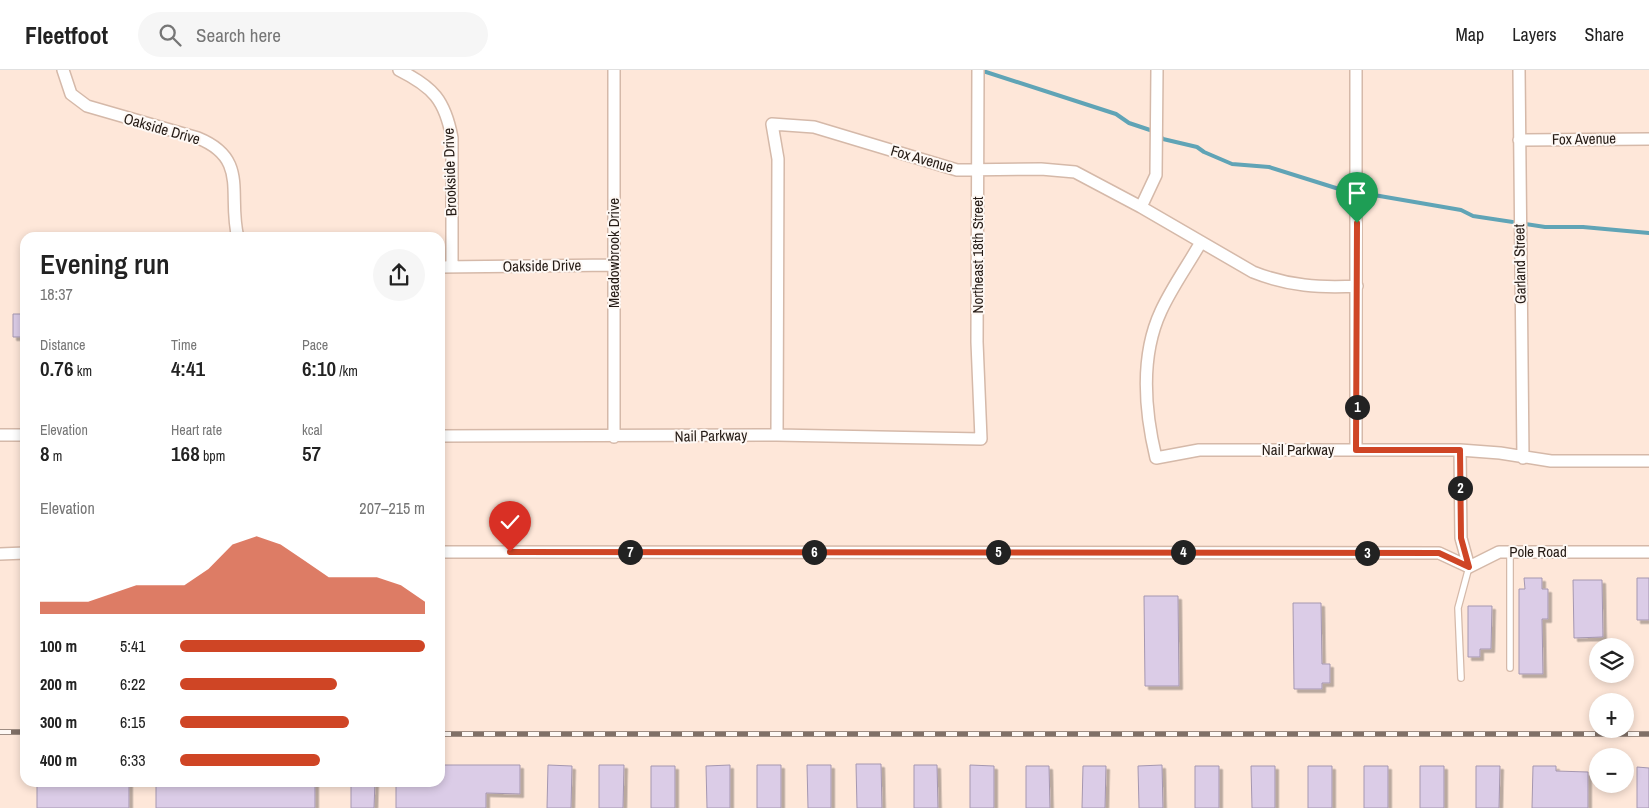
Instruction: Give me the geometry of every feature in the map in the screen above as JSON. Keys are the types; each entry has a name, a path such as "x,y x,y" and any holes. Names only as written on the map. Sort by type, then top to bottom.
{"street":[{"name":"Oakside Drive","path":"63,70 71,94 87,106 198,138 215,145 229,162 232,171 233,219 236,232"},
{"name":"Brookside Drive","path":"399,70 422,82 431,90 438,98 448,117 452,138 446,267"},
{"name":"Meadowbrook Drive","path":"614,70 614,437"},
{"path":"1142,207 1156,175 1157,70"},
{"path":"1356,70 1356,450"},
{"name":"Garland Street","path":"1519,70 1519,237 1523,458"},
{"name":"Northeast 18th Street","path":"978,74 977,342 981,439"},
{"name":"Fox Avenue","path":"777,436 778,159 772,124 814,127 957,170 1041,169 1075,172 1142,207 1253,272 1271,280 1316,288 1357,286"},
{"name":"Fox Avenue","path":"1519,140 1649,139"},
{"name":"Nail Parkway","path":"1201,242 1162,310 1151,340 1148,375 1148,423 1156,458 1199,450 1460,450 1500,453 1551,461 1649,461"},
{"name":"Oakside Drive","path":"446,267 614,265"},
{"path":"0,435 20,435"},
{"name":"Nail Parkway","path":"445,436 777,436 981,439"},
{"path":"1460,450 1461,538 1469,567"},
{"path":"445,552 1439,553 1469,567"},
{"name":"Pole Road","path":"1469,567 1499,552 1649,552"},
{"path":"0,554 20,553"}],"lane":[{"path":"1510,552 1510,668"},
{"path":"1460,678 1458,608 1469,567"}],"building":[{"path":"13,314 20,314 20,337 13,337"},
{"path":"1524,578 1542,578 1542,589 1548,589 1548,619 1542,619 1543,674 1519,674 1519,589 1525,589"},
{"path":"1637,578 1649,578 1649,620 1637,620"},
{"path":"1573,580 1602,580 1603,637 1574,638"},
{"path":"1144,596 1178,596 1179,686 1145,686"},
{"path":"1293,603 1321,603 1322,664 1330,664 1330,683 1322,683 1322,689 1294,689"},
{"path":"1468,606 1492,606 1491,649 1480,649 1480,657 1468,657"},
{"path":"856,764 881,764 882,808 857,808"},
{"path":"445,765 520,765 520,794 486,793 486,808 396,808 396,787 445,787"},
{"path":"548,765 572,766 571,808 547,808"},
{"path":"599,765 624,765 623,808 599,808"},
{"path":"730,765 730,808 707,808 706,766"},
{"path":"757,765 781,765 781,808 757,808"},
{"path":"807,765 831,765 831,808 808,808"},
{"path":"914,765 937,765 938,808 914,808"},
{"path":"970,765 994,766 994,808 970,808"},
{"path":"1162,765 1163,808 1139,808 1138,766"},
{"path":"651,766 675,766 675,808 651,808"},
{"path":"1026,766 1049,766 1050,808 1026,808"},
{"path":"1083,766 1106,766 1105,808 1082,808"},
{"path":"1195,766 1219,766 1219,808 1195,808"},
{"path":"1251,766 1275,766 1275,808 1252,808"},
{"path":"1308,766 1332,766 1332,808 1308,808"},
{"path":"1364,766 1388,766 1388,808 1364,808"},
{"path":"1420,766 1444,766 1444,808 1420,808"},
{"path":"1476,766 1500,766 1499,808 1476,808"},
{"path":"1533,766 1556,766 1556,771 1588,772 1588,808 1532,808"},
{"path":"1637,767 1649,768 1649,808 1637,808"},
{"path":"37,787 129,787 129,808 37,808"},
{"path":"156,787 315,787 315,808 156,808"},
{"path":"351,787 375,787 374,808 351,808"}],"waterway":[{"path":"980,70 1116,114 1129,123 1156,132 1163,139 1197,147 1232,164 1269,167 1339,189 1461,210 1473,216 1545,227 1583,227 1649,233"}],"railway":[{"path":"0,732 20,732"},
{"path":"445,734 1649,734"}],"route":[{"path":"510,552 1439,553 1469,567 1461,538 1460,450 1356,450 1357,223"}]}
